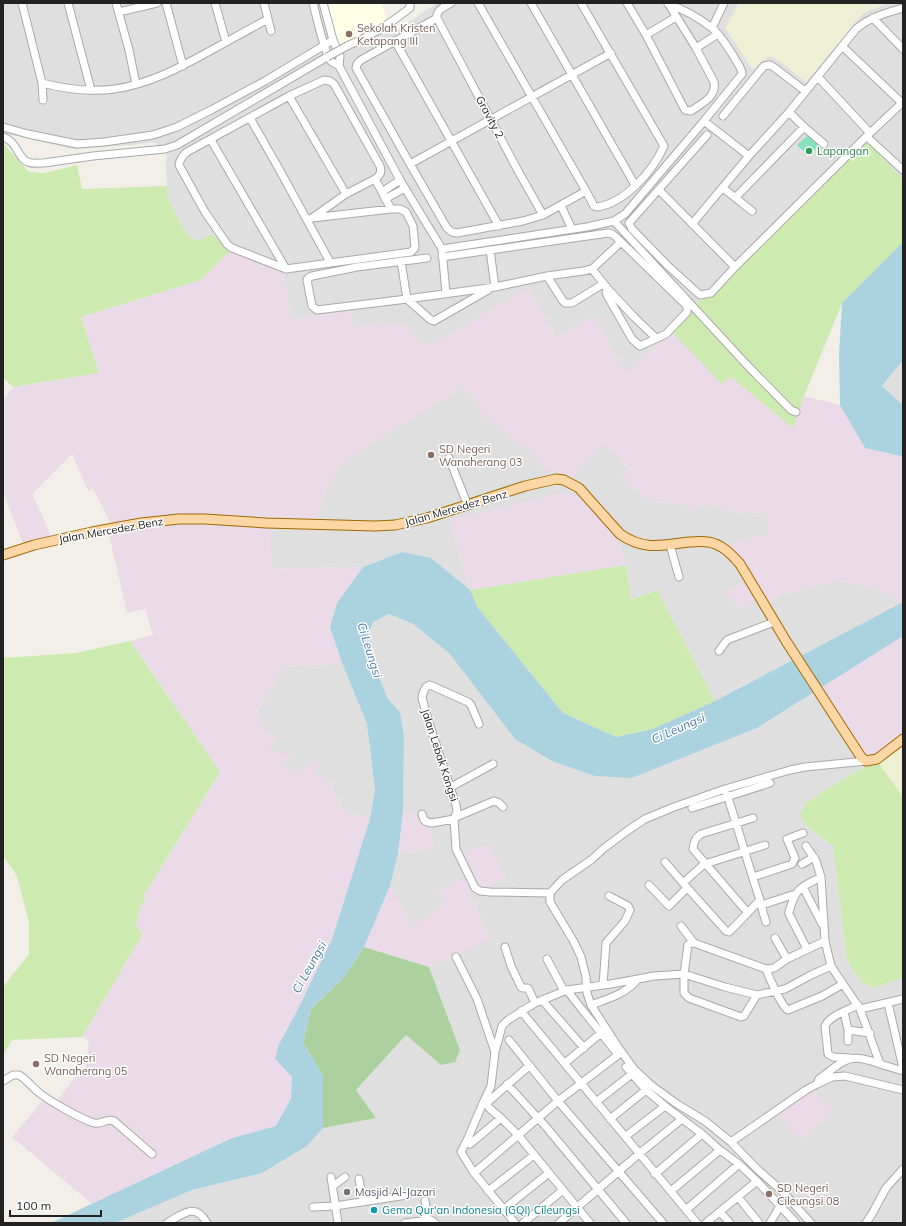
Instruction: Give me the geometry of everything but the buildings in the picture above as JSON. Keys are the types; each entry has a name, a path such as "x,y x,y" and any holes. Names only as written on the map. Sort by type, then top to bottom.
{"main road":[{"name":"Jalan Mercedez Benz","path":"3,555 34,545 92,532 141,523 179,519 375,526 395,525 413,522 468,506 525,486 556,479 564,480 579,488 620,534 637,544 648,546 670,545 700,541 708,542 724,548 733,555 740,564 786,641 826,700 861,757 866,760"},
{"path":"866,760 877,759 903,739"}],"street":[{"path":"22,3 42,83 43,100"},
{"path":"68,3 91,90"},
{"path":"116,3 129,50 136,84"},
{"path":"119,12 157,3"},
{"path":"166,3 183,66"},
{"path":"215,3 226,42"},
{"path":"264,3 271,31"},
{"path":"313,3 324,45 332,61 339,66 400,180 442,253 446,293"},
{"path":"323,3 333,40 340,56 339,66"},
{"path":"3,137 13,143 25,161 33,163 164,150 176,145 327,57 366,38 410,8 410,3"},
{"path":"451,3 437,12 437,18 361,60 357,64 356,68 447,228 450,232 457,233 523,221 544,215 586,191"},
{"path":"478,3 594,206 597,208 616,201 635,185 650,168 664,146 581,3"},
{"path":"531,3 635,185"},
{"path":"627,3 646,35 685,110 691,112 712,95 715,86 696,48 668,3"},
{"path":"442,253 614,221 625,214 742,74 741,69 718,34 712,28 668,3"},
{"path":"712,28 724,3"},
{"path":"692,224 749,156 789,112 842,46 864,22 903,8"},
{"path":"646,35 676,17"},
{"name":"Gravity 2","path":"437,18 517,169 544,215"},
{"path":"873,18 903,49"},
{"path":"42,83 68,88 91,90 115,89 151,80 183,66 268,19"},
{"path":"696,48 718,34"},
{"path":"3,127 54,140 78,144 153,135 177,127 213,109 265,81 333,40"},
{"path":"395,41 499,226"},
{"path":"707,135 629,223 632,229 667,265 700,295 711,293 868,134 902,103 842,46"},
{"path":"410,164 611,53"},
{"path":"724,116 764,66 775,68 806,91"},
{"path":"818,77 868,134 903,170"},
{"path":"324,80 330,81 334,84 380,166 381,172 375,180 346,194 310,219 400,209 406,212 413,226 416,248 411,252 286,269 232,248 227,244 205,212 179,165 183,156 289,96 324,80"},
{"path":"289,96 346,194"},
{"path":"789,112 824,144"},
{"path":"250,118 310,219 330,262"},
{"path":"704,121 749,156"},
{"path":"736,197 804,127"},
{"path":"211,140 286,269"},
{"path":"375,180 391,209"},
{"path":"382,192 400,180"},
{"path":"386,199 405,188"},
{"path":"723,188 752,211"},
{"path":"659,190 735,267"},
{"path":"561,206 572,229"},
{"path":"614,221 746,364 791,410 796,412"},
{"path":"442,253 490,250 608,233 612,234 621,242 686,305 687,312 666,334 640,346 635,342 607,295 606,287"},
{"path":"427,258 357,267 309,277 307,280 312,306 317,310 407,299 494,287 547,276 592,269 621,242"},
{"path":"490,250 494,287"},
{"path":"401,261 407,299 432,321 494,287"},
{"path":"592,269 606,287 656,338"},
{"path":"547,276 562,301 568,303 572,303 606,287"},
{"path":"449,458 468,506"},
{"path":"670,545 679,577"},
{"path":"719,651 727,640 774,622"},
{"name":"Jalan Lebak Kongsi","path":"479,724 478,719 468,702 430,685 426,687 422,698 439,756 456,805 456,849 475,888 480,891 523,891 550,893"},
{"path":"811,1223 782,1191 757,1169 731,1142 638,1074 618,1047 591,1005 585,987 586,977 581,957 572,937 550,902 550,893 562,880 591,860 627,831 642,821 674,807 725,789 806,767 866,760"},
{"path":"451,787 493,764"},
{"path":"692,808 770,783"},
{"path":"725,789 766,922"},
{"path":"422,814 424,820 430,823 455,818 494,801 500,803 503,807"},
{"path":"748,913 692,849 697,837 701,834 753,818"},
{"path":"752,877 792,864 795,858 787,838 802,833"},
{"path":"649,885 669,906 705,864 765,845"},
{"path":"806,846 816,861 821,877 823,925 831,966 859,1007 870,1033 872,1044 880,1064"},
{"path":"802,864 814,857"},
{"path":"665,862 726,931 729,932 748,913 761,903 792,895"},
{"path":"807,949 789,914 794,896 799,889 821,877"},
{"path":"803,887 823,925"},
{"path":"603,985 606,943 625,922 630,910 628,906 609,896"},
{"path":"680,926 694,943 766,969 774,968 787,959 825,941"},
{"path":"775,938 787,959"},
{"path":"694,943 688,945 684,974 684,993 689,998 741,1017 744,1016 757,995"},
{"path":"505,947 511,966 521,987 528,988 538,1001 584,1048"},
{"path":"456,957 477,999 495,1052"},
{"path":"547,959 566,990 602,1033 632,1074 646,1090 739,1164 796,1223"},
{"path":"515,1223 474,1173 461,1152 485,1104 493,1081 495,1052 502,1026 508,1020 538,1001 566,990 637,980 654,976 684,974 757,995 785,989 810,975 831,966"},
{"path":"766,969 784,1008 790,1009 822,996 844,984"},
{"path":"591,1005 622,992 632,986 637,980"},
{"path":"888,1003 903,1069 880,1064 869,1059 858,1057 833,1057 829,1055 827,1052 825,1026 826,1023 834,1016 859,1007 888,1003 903,999"},
{"path":"521,1011 656,1174 687,1209 697,1223"},
{"path":"844,1012 848,1030 848,1040"},
{"path":"848,1030 870,1033"},
{"path":"565,1063 602,1033"},
{"path":"509,1040 558,1101 663,1223"},
{"path":"474,1173 558,1101 618,1055"},
{"path":"817,1084 819,1079 850,1058"},
{"path":"485,1104 529,1066"},
{"path":"3,1081 13,1075 18,1074 41,1094 92,1123 100,1124 109,1120 114,1121 152,1154"},
{"path":"596,1102 632,1074"},
{"path":"731,1142 806,1090 832,1077 845,1076 903,1090"},
{"path":"507,1084 626,1223"},
{"path":"610,1119 646,1090"},
{"path":"485,1104 518,1135 590,1223"},
{"path":"626,1136 665,1106"},
{"path":"470,1144 501,1118"},
{"path":"559,1223 682,1119"},
{"path":"656,1174 702,1134"},
{"path":"671,1190 720,1150"},
{"path":"488,1191 534,1156"},
{"path":"687,1209 739,1164"},
{"path":"866,1223 886,1188 903,1169"},
{"path":"504,1210 549,1173"},
{"path":"331,1177 338,1223"},
{"path":"333,1186 345,1177"},
{"path":"359,1178 363,1202"},
{"path":"706,1223 757,1181"},
{"path":"523,1223 563,1190"},
{"path":"313,1207 335,1206 407,1195"},
{"path":"738,1197 759,1223"},
{"path":"425,1202 427,1215 426,1220"},
{"path":"770,1223 780,1206"},
{"path":"167,1223 188,1211 194,1211 203,1216 207,1223"},
{"path":"720,1212 730,1223"},
{"path":"406,1223 426,1220 431,1220 435,1223"}],"shaded area":[{"path":"3,3 382,3 390,35 437,3 739,3 726,28 753,70 761,61 770,56 777,59 806,82 863,13 888,3 903,3 903,242 842,303 804,396 793,428 625,372 594,316 557,337 528,288 430,346 419,340 404,325 394,322 353,328 351,311 291,319 284,276 287,271 189,237 177,217 168,197 166,167 167,154 154,142 72,149 3,133"},
{"name":"Sekolah Kristen Ketapang III","path":"327,3 382,3 387,21 338,47"},
{"path":"739,3 888,3 863,13 806,82 777,59 770,56 761,61 753,70 725,28"},
{"path":"230,251 288,271 284,276 291,319 351,311 354,328 394,322 404,325 419,340 430,346 528,288 557,337 594,316 625,372 673,333 721,384 731,376 792,428 804,396 840,405 865,448 903,456 903,602 901,603 881,589 837,581 779,595 761,605 758,599 739,610 726,591 747,580 732,557 718,547 770,533 766,513 734,512 700,502 695,511 680,504 653,502 622,480 630,470 605,444 573,476 546,470 526,447 511,439 484,415 463,386 365,447 340,466 331,482 313,527 270,527 271,569 363,567 337,603 330,627 342,663 284,667 256,712 266,731 277,738 268,748 292,756 283,767 291,773 295,766 303,774 314,760 320,765 314,773 328,780 343,810 370,819 332,939 297,1011 280,1042 275,1059 292,1077 291,1098 276,1126 232,1138 92,1204 12,1137 45,1098 55,1104 77,1074 85,1072 89,1041 82,1037 142,935 136,924 140,907 145,899 144,895 220,772 130,641 153,635 145,609 127,613 107,526 111,524 93,488 88,491 72,454 32,494 52,537 23,543 3,493 3,401 13,387 99,373 81,317 201,280"},
{"path":"903,360 903,405 882,386"},
{"path":"463,386 484,415 511,439 526,447 547,470 573,476 605,443 630,471 622,480 653,502 680,504 695,511 700,502 734,512 766,513 770,533 732,557 762,605 779,595 837,581 881,589 901,603 715,701 657,590 631,600 626,565 616,535 449,520 470,590 431,559 402,552 363,567 271,569 269,527 331,482 340,466 365,447"},
{"path":"562,492 582,497 616,535 626,565 470,590 449,520"},
{"path":"389,614 413,624 449,653 515,739 632,778 757,728 817,688 877,761 852,774 808,801 807,826 833,846 847,961 862,982 874,988 903,978 903,1223 115,1223 192,1190 262,1173 307,1146 323,1128 376,1118 356,1090 406,1035 441,1065 460,1050 429,967 490,939 471,896 506,878 455,856 465,879 438,889 445,904 413,927 390,886 398,854 434,848 420,812 403,813 404,736 400,712 388,699 365,643 372,622"},
{"path":"903,635 903,743 877,761 859,752 817,688"},
{"path":"342,663 367,724 375,790 370,819 343,810 328,780 314,773 314,760 303,774 295,767 291,773 283,767 268,748 266,731 256,713 284,667"},
{"path":"903,743 903,797 877,761"},
{"path":"420,812 422,820 430,819 434,848 398,854 403,813"},
{"path":"489,844 506,878 471,896 490,939 429,967 364,947 390,886 413,926 445,904 438,889 465,879 455,856"},
{"path":"811,1087 834,1112 801,1140 778,1114"}],"green space":[{"name":"Lapangan","path":"809,134 820,145 809,156 797,145"},
{"path":"865,140 903,179 903,242 842,303 804,396 793,428 731,377 722,384 673,333 694,310 699,301"},
{"path":"3,143 29,172 44,173 77,165 82,189 167,186 168,197 177,217 189,237 199,241 212,234 230,251 201,280 81,317 99,373 13,387 3,378"},
{"path":"626,565 631,600 657,590 715,701 653,729 616,737 563,713 478,608 470,590"},
{"path":"130,641 220,772 144,895 145,899 140,907 136,924 142,935 82,1037 12,1040 3,1055 3,987 29,954 29,923 17,876 3,855 3,658 76,653"},
{"path":"877,761 903,797 903,978 874,988 862,982 847,961 833,846 807,826 800,814 808,801 852,774"},
{"path":"364,947 429,967 460,1050 455,1062 441,1065 406,1035 356,1090 376,1118 323,1128 323,1076 303,1043 311,1009 344,977"}],"water":[{"path":"903,242 903,360 882,386 903,405 903,456 901,456 865,448 840,405 839,355 842,303"},
{"name":"Ci Leungsi","path":"402,552 431,558 470,590 478,608 563,713 616,737 653,729 715,701 903,602 903,636 757,728 632,778 595,776 552,761 515,739 449,653 413,624 389,614 373,622 365,643 388,699 400,712 404,736 403,813 398,854 390,886 364,947 344,977 311,1009 303,1043 323,1076 323,1128 307,1146 262,1173 192,1190 115,1223 51,1223 232,1138 276,1126 291,1098 292,1077 275,1059 279,1044 332,939 370,819 375,790 367,724 342,663 330,627 337,603 363,567"}],"place":[{"name":"Sekolah Kristen Ketapang III","path":"349,34"},
{"name":"Lapangan","path":"809,151"},
{"name":"SD Negeri Wanaherang 03","path":"431,455"},
{"name":"SD Negeri Wanaherang 05","path":"36,1064"},
{"name":"Masjid Al-Jazari","path":"347,1192"},
{"name":"SD Negeri Cileungsi 08","path":"769,1194"},
{"name":"Gema Qur'an Indonesia (GQI) Cileungsi","path":"374,1210"}]}
